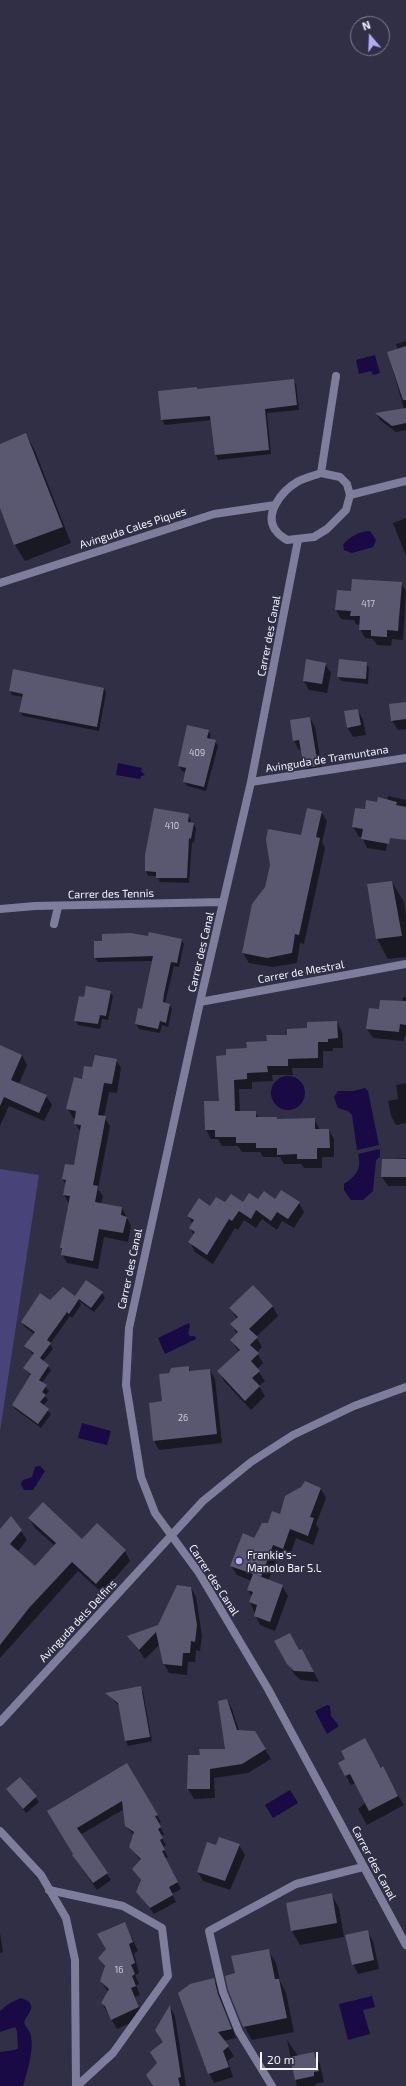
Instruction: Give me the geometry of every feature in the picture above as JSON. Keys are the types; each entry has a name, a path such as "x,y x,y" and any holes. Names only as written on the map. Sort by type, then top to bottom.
{"street":[{"path":"321,473 336,376"},
{"path":"321,473 340,476 347,484 350,495 346,510 327,529 314,537 298,540 287,540 276,532 272,517 275,505 280,496 297,482 321,473"},
{"path":"350,495 406,481"},
{"name":"Avinguda Cales Piques","path":"0,583 214,514 275,505"},
{"name":"Carrer des Canal","path":"298,540 251,782 200,1002 129,1328 126,1385 141,1477 155,1513 199,1572 268,1689 406,1945"},
{"name":"Avinguda de Tramuntana","path":"251,782 406,758"},
{"name":"Carrer des Tennis","path":"0,909 35,906 58,907 223,902"},
{"path":"54,924 58,907"},
{"name":"Carrer de Mestral","path":"200,1002 406,964"},
{"name":"Avinguda dels Delfins","path":"0,1722 172,1536 202,1501 251,1462 293,1435 354,1406 406,1386"},
{"path":"0,1831 41,1875 66,1918 75,1960 76,2086"},
{"path":"272,2086 239,2032 223,1992 209,1931 296,1884 363,1867"},
{"path":"49,1890 123,1906 162,1928 168,1976 113,2053 76,2086"}],"shaded area":[{"path":"375,355 380,373 373,375 371,371 359,374 356,360"},
{"path":"370,531 376,540 373,547 352,553 344,550 343,545 345,542 359,533"},
{"path":"118,763 142,768 141,771 145,775 141,776 140,779 116,775"},
{"path":"285,1076 291,1076 300,1081 304,1087 304,1099 300,1105 291,1110 285,1110 276,1105 271,1096 271,1090 276,1081"},
{"path":"365,1088 368,1091 379,1145 357,1150 352,1115 348,1111 338,1108 334,1097 338,1091 353,1091"},
{"path":"380,1149 380,1157 376,1160 373,1191 363,1200 351,1200 344,1190 344,1184 357,1172 359,1164 358,1154"},
{"path":"0,1169 39,1175 0,1431"},
{"path":"189,1323 190,1326 188,1333 190,1336 195,1336 196,1339 165,1354 158,1338"},
{"path":"82,1423 111,1431 107,1445 78,1438"},
{"path":"40,1466 45,1471 33,1490 24,1490 21,1484 23,1480 32,1477 35,1467"},
{"path":"327,1705 330,1706 331,1716 339,1726 327,1734 315,1711"},
{"path":"290,1790 298,1803 273,1818 265,1805"},
{"path":"372,1996 375,2007 363,2010 370,2034 348,2040 339,2004"},
{"path":"21,1998 27,2000 31,2006 30,2012 24,2022 32,2042 28,2068 23,2086 0,2086 0,2052 15,2050 18,2048 17,2031 15,2027 0,2032 0,2011 10,2003"}],"building":[{"path":"406,346 406,400 403,400 387,352"},
{"path":"294,379 297,405 265,409 269,450 215,455 210,416 161,420 158,391 197,387 197,389"},
{"path":"406,408 406,423 392,426 375,413"},
{"path":"26,433 63,527 14,545 0,508 0,444"},
{"path":"352,579 402,582 398,631 387,630 387,637 371,636 371,630 359,630 360,616 350,616 351,611 335,610 337,590 351,591"},
{"path":"306,659 326,663 322,684 303,681"},
{"path":"339,659 367,662 366,679 337,677"},
{"path":"13,669 104,688 97,727 19,712 23,694 9,691"},
{"path":"406,702 406,719 391,721 389,704"},
{"path":"358,709 361,725 347,728 344,711"},
{"path":"310,717 318,766 304,768 299,740 293,741 290,720"},
{"path":"187,725 209,730 207,738 216,740 204,787 183,782 186,768 178,766"},
{"path":"378,797 397,802 396,805 406,807 406,840 390,838 389,844 361,839 363,829 352,827 355,808 365,809 366,800 377,802"},
{"path":"154,808 189,814 188,822 194,823 191,839 189,838 187,878 156,878 156,872 145,871 145,855"},
{"path":"307,808 322,811 316,837 320,838 299,935 295,934 292,953 267,958 242,953 252,904 265,887 270,865 266,840 268,829 301,835"},
{"path":"392,881 402,936 376,939 367,884"},
{"path":"149,932 182,939 177,963 171,962 164,994 163,1002 170,1004 166,1023 160,1021 158,1029 135,1024 138,1008 142,1009 153,956 94,958 94,941 102,941 102,934 131,933 148,936"},
{"path":"86,986 111,991 106,1016 100,1015 98,1024 74,1021 79,996 84,997"},
{"path":"380,1000 406,1001 406,1025 400,1024 399,1032 366,1029 369,1008 379,1009"},
{"path":"337,1021 338,1038 328,1039 328,1042 318,1042 318,1058 288,1059 288,1066 267,1066 268,1072 247,1073 247,1079 234,1080 235,1111 256,1111 256,1117 277,1117 277,1119 315,1118 315,1129 329,1129 330,1148 317,1148 317,1159 297,1159 297,1154 277,1155 277,1148 256,1148 256,1143 236,1143 236,1137 215,1137 215,1130 205,1130 204,1101 219,1101 216,1056 226,1055 226,1049 247,1048 246,1042 267,1041 266,1035 287,1035 287,1029 307,1028 307,1022"},
{"path":"0,1045 22,1055 11,1080 47,1095 39,1113 4,1097 0,1106"},
{"path":"95,1055 117,1059 112,1084 104,1083 98,1115 106,1116 93,1185 98,1186 95,1202 122,1207 121,1215 127,1217 123,1233 99,1229 93,1261 61,1255 62,1248 60,1248 70,1196 63,1195 66,1180 62,1179 65,1164 74,1165 81,1125 74,1124 76,1111 66,1109 74,1077 82,1079 84,1066 92,1067"},
{"path":"382,1159 406,1159 406,1177 381,1177"},
{"path":"281,1190 300,1202 288,1219 277,1212 271,1221 256,1210 251,1219 239,1211 232,1221 229,1219 207,1255 188,1242 195,1232 189,1228 194,1220 187,1216 199,1198 210,1206 216,1197 225,1202 231,1194 243,1202 249,1193 258,1199 264,1191 275,1199"},
{"path":"86,1280 103,1292 91,1308 75,1296"},
{"path":"253,1285 273,1306 249,1329 258,1337 250,1345 259,1353 251,1361 260,1371 252,1378 260,1386 245,1401 217,1371 240,1350 230,1340 238,1332 230,1324 238,1317 229,1308"},
{"path":"63,1287 79,1299 69,1314 67,1312 47,1340 51,1343 40,1358 49,1365 39,1380 47,1385 42,1392 46,1395 40,1402 49,1409 38,1424 12,1405 31,1374 23,1368 34,1353 24,1346 35,1332 21,1322 40,1293 50,1300"},
{"path":"189,1366 189,1371 210,1369 217,1434 153,1441 149,1403 162,1401 159,1374 169,1373 171,1368"},
{"path":"305,1481 321,1488 310,1517 314,1518 308,1536 290,1529 283,1549 273,1545 261,1577 283,1585 270,1622 254,1616 257,1605 249,1602 253,1592 247,1590 253,1574 230,1566 243,1533 254,1538 262,1523 268,1523 272,1511 280,1514 285,1496 301,1487"},
{"path":"43,1502 82,1539 97,1523 126,1550 96,1584 72,1562 29,1608 0,1645 0,1529 11,1516 22,1530 10,1544 35,1566 56,1543 28,1518"},
{"path":"177,1585 191,1587 197,1625 195,1642 191,1641 190,1653 183,1653 182,1666 163,1664 156,1632 139,1650 127,1636 158,1625"},
{"path":"290,1633 299,1650 302,1649 314,1672 294,1671 287,1664 274,1641"},
{"path":"141,1686 150,1737 125,1741 118,1703 105,1693"},
{"path":"227,1699 237,1730 255,1731 266,1749 242,1764 210,1769 210,1789 187,1789 188,1755 200,1755 199,1749 225,1749 218,1701"},
{"path":"365,1738 381,1768 383,1766 398,1796 369,1811 350,1774 345,1776 338,1763 345,1759 341,1751"},
{"path":"127,1763 158,1815 155,1816 161,1827 158,1829 163,1838 160,1840 165,1850 162,1851 178,1882 169,1887 173,1895 150,1908 136,1892 141,1880 132,1869 141,1859 129,1847 134,1832 125,1826 122,1801 77,1828 108,1873 93,1883 72,1855 73,1854 47,1811"},
{"path":"20,1777 37,1796 23,1809 6,1789"},
{"path":"219,1837 240,1844 225,1881 197,1872 207,1842 216,1845"},
{"path":"332,1893 337,1923 291,1931 286,1903"},
{"path":"125,1922 133,1942 129,1944 135,1963 131,1965 135,1974 132,1976 136,1986 131,1988 139,2007 111,2020 105,2006 101,2003 109,1989 100,1981 105,1966 98,1958 106,1949 97,1934"},
{"path":"368,1930 374,1960 352,1965 345,1935"},
{"path":"269,1949 275,1979 279,1979 287,2018 243,2027 228,1990 225,1976 235,1973 231,1956"},
{"path":"214,1978 218,1994 232,2029 218,2032 229,2046 223,2051 229,2067 208,2074 178,1993 190,1984"},
{"path":"170,2005 181,2077 178,2078 180,2086 153,2086 146,2075 157,2063 150,2052 163,2042 155,2030"},
{"path":"314,2052 319,2071 314,2072 314,2076 295,2080 290,2057"}],"place":[{"name":"Frankie's- Manolo Bar S.L","path":"239,1561"}]}
